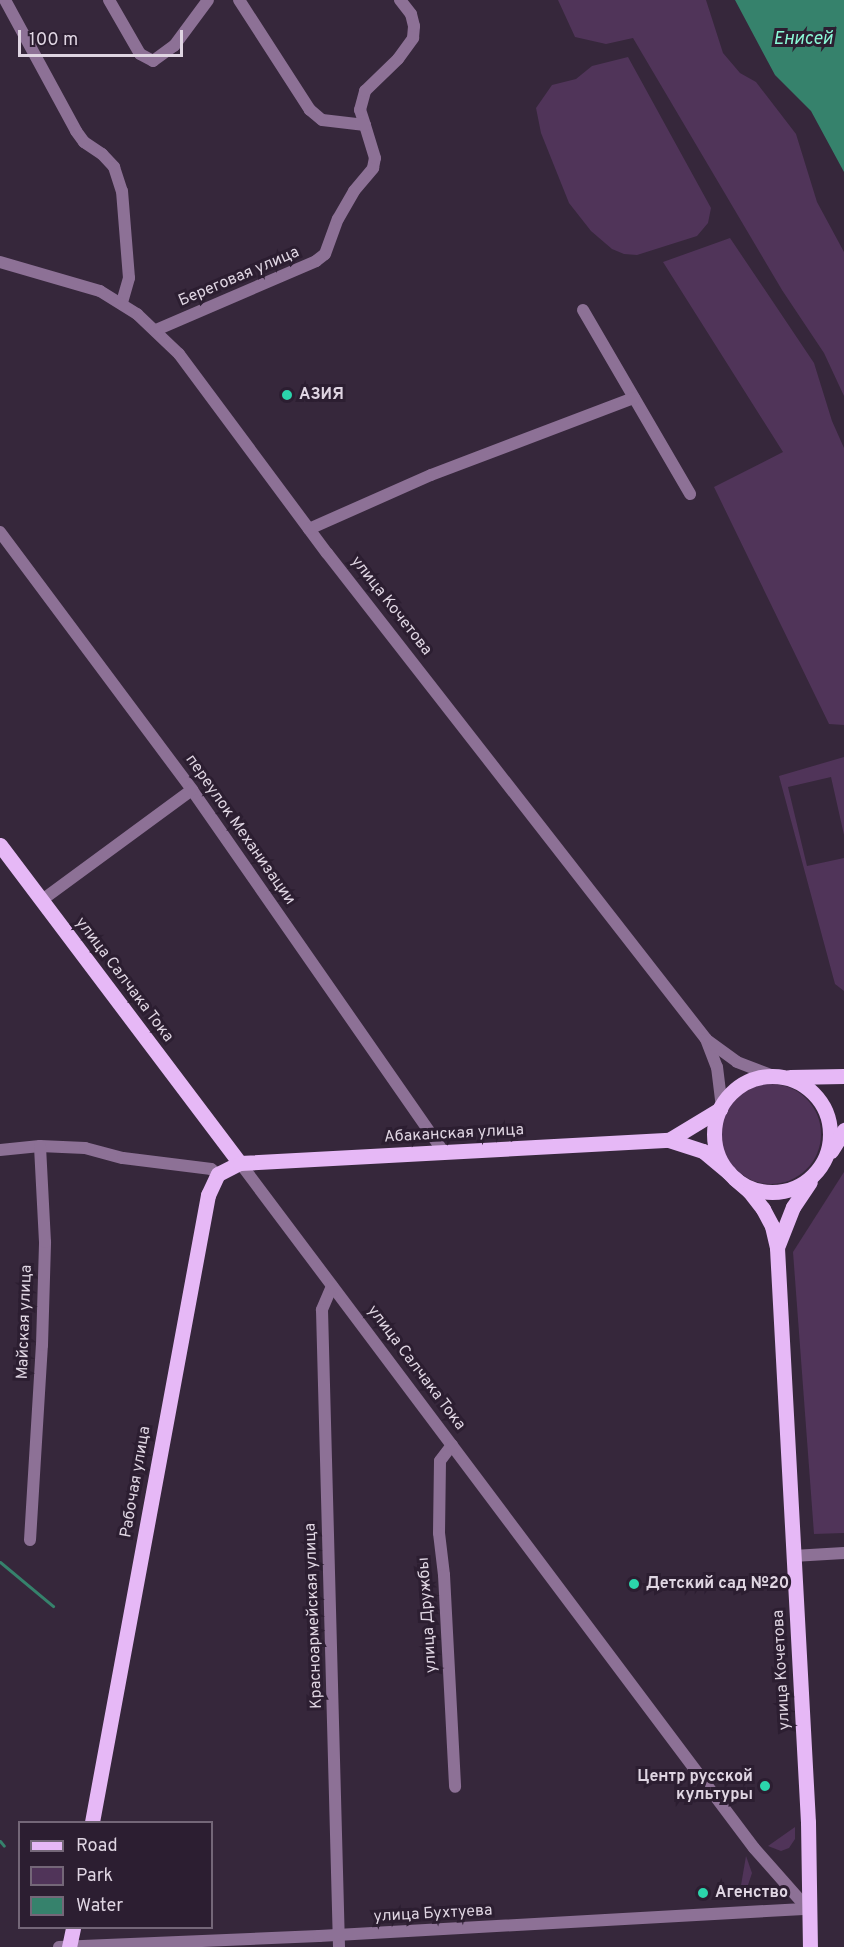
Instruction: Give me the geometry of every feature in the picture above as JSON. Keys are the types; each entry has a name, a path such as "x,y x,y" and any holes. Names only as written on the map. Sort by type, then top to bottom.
{"main road":[{"name":"улица Салчака Тока","path":"0,845 240,1163"},
{"path":"844,1076 778,1076 754,1079 741,1085 721,1107 716,1120 715,1143 718,1154 732,1176 760,1191 780,1192 807,1181 822,1164 844,1130"},
{"path":"778,1076 808,1088 826,1111 830,1140 822,1164"},
{"name":"Абаканская улица","path":"669,1140 721,1107"},
{"name":"Абаканская улица","path":"240,1163 669,1140 703,1151 732,1176"},
{"path":"218,1174 227,1167 240,1163"},
{"name":"улица Кочетова","path":"777,1248 793,1206 822,1164"},
{"name":"Рабочая улица","path":"92,1821 208,1195 218,1174"},
{"name":"улица Кочетова","path":"732,1176 749,1191 763,1209 772,1226 777,1248 808,1822 810,1947"},
{"path":"69,1947 72,1929"}],"street":[{"path":"5,0 76,131 84,142 102,154 114,168 122,191 129,278 122,303"},
{"path":"109,0 140,54 153,62 174,46 208,0"},
{"path":"239,0 310,110 322,120 365,125"},
{"name":"Береговая улица","path":"156,330 279,278 316,261 325,254 338,219 354,191 373,168 375,158 360,110 365,91 398,59 413,38 414,26 411,14 400,0"},
{"name":"улица Кочетова","path":"0,262 100,291 122,303 156,330 199,381 309,530 706,1040 717,1067 721,1107"},
{"path":"583,310 690,494"},
{"path":"309,530 431,475 634,398"},
{"name":"переулок Механизации","path":"0,532 192,790 444,1152"},
{"path":"42,900 62,888 192,790"},
{"name":"улица Кочетова","path":"706,1040 737,1062 778,1076"},
{"path":"0,1150 40,1146 85,1148 123,1158 211,1169 218,1174"},
{"name":"Майская улица","path":"30,1540 44,1265 40,1146"},
{"name":"улица Салчака Тока","path":"240,1163 739,1829 808,1909"},
{"name":"Красноармейская улица","path":"332,1286 322,1310 339,1941"},
{"name":"улица Дружбы","path":"452,1445 440,1461 439,1533 444,1575 455,1786"},
{"path":"793,1556 844,1553"},
{"name":"улица Бухтуева","path":"59,1947 339,1941 808,1909"}],"green space":[{"path":"558,0 706,0 723,53 740,73 756,82 796,134 817,202 844,252 844,396 824,353 782,290 633,38 606,44 575,37"},
{"path":"628,57 711,208 708,223 697,236 637,255 624,254 612,249 591,231 569,203 541,133 536,108 552,85 576,79 592,66"},
{"path":"730,238 814,363 832,421 844,448 844,725 829,724 714,487 783,452 663,262"},
{"path":"844,757 844,835 831,777 788,787 807,866 844,858 844,991 835,984 779,776"},
{"path":"771,1084 799,1092 813,1106 821,1134 813,1162 799,1176 771,1184 743,1176 729,1162 721,1134 729,1106 743,1092"},
{"path":"844,1172 844,1533 814,1534 793,1252"},
{"path":"795,1827 795,1839 789,1848 781,1851 768,1846"},
{"path":"746,1856 752,1873 746,1891 739,1897"}],"water":[{"name":"Енисей","path":"735,0 844,0 844,172 811,111 775,75"}],"waterway":[{"path":"0,1562 53,1606"},
{"path":"0,1841 4,1846"}],"place":[{"name":"АЗИЯ","path":"287,395"},
{"name":"Детский сад №20","path":"634,1584"},
{"name":"Центр русской культуры","path":"765,1786"},
{"name":"Агенство","path":"703,1893"}]}
